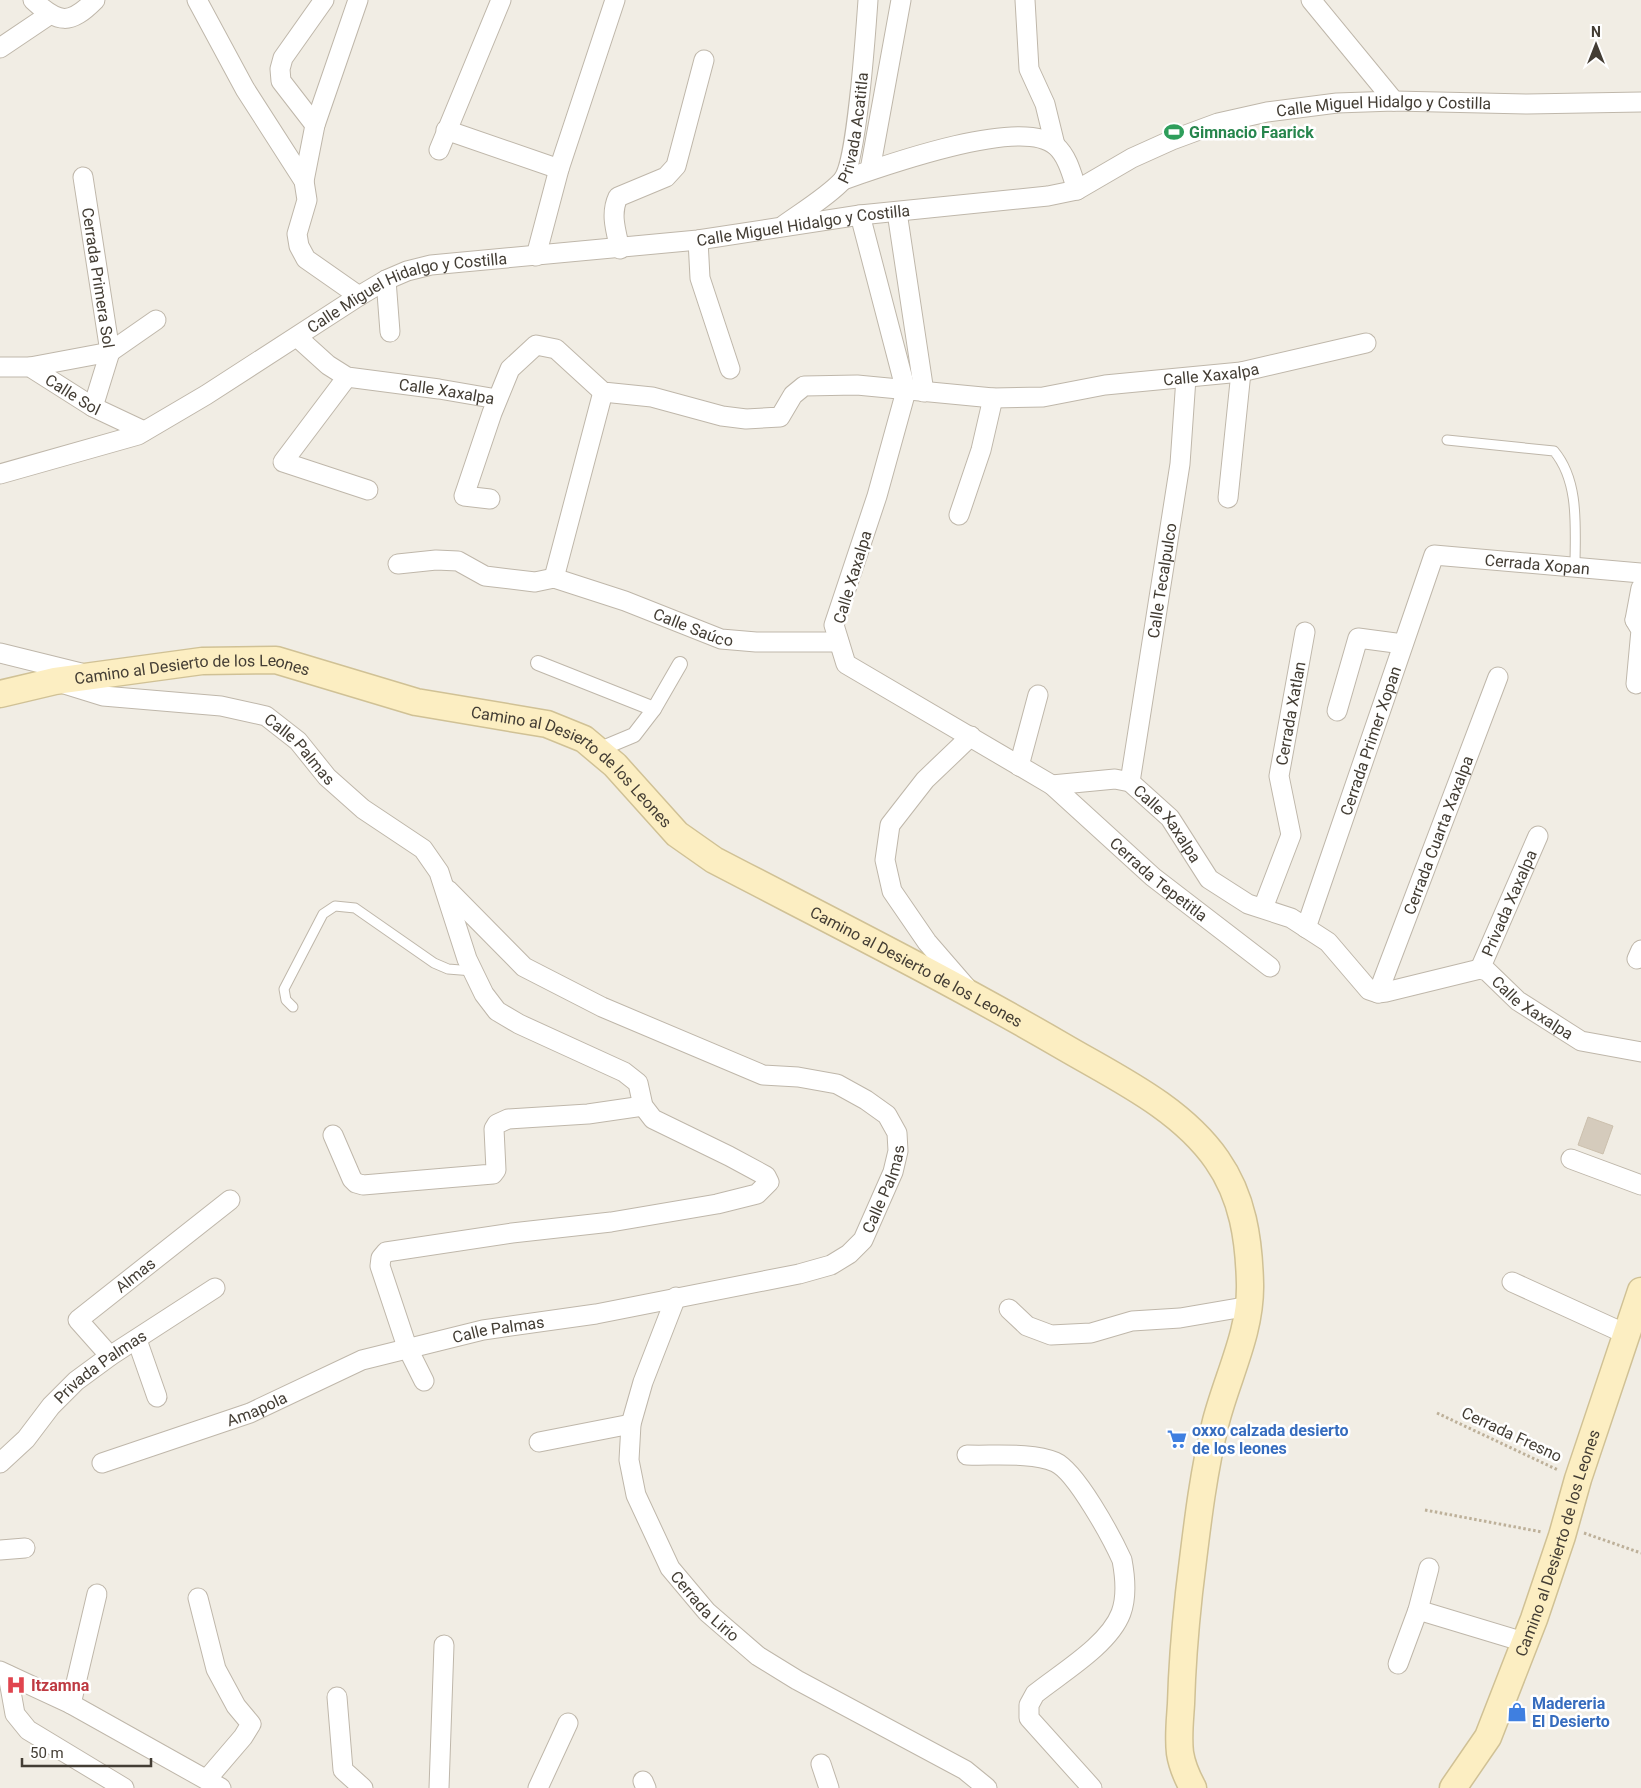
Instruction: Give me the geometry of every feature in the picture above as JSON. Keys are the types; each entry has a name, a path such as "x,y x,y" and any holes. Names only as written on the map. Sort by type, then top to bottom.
{"main road":[{"name":"Camino al Desierto de los Leones","path":"0,694 55,681 202,661 276,660 416,702 548,724 584,739 598,750 616,765 677,834 714,860 971,993 1135,1089 1198,1136 1217,1160 1237,1196 1248,1246 1250,1306 1242,1342 1216,1422 1195,1540 1183,1651 1179,1733 1182,1762 1193,1788"},
{"name":"Camino al Desierto de los Leones","path":"1453,1788 1488,1737 1524,1642 1564,1531 1578,1478 1641,1290"}],"street":[{"path":"33,0 57,17"},
{"path":"0,48 57,17 80,15 95,0"},
{"path":"197,0 245,89 304,181 308,200 299,227 299,246 306,259 359,296"},
{"path":"315,125 282,81 280,69 283,58 324,0"},
{"path":"304,181 315,125 358,0"},
{"path":"439,150 501,0"},
{"path":"536,256 559,169 615,0"},
{"name":"Privada Acatitla","path":"782,227 843,180 850,155 863,72 868,0"},
{"path":"870,170 901,0"},
{"path":"1025,0 1028,69 1044,104 1055,145 1068,162 1076,190"},
{"path":"1311,0 1394,101"},
{"path":"620,249 614,221 614,205 618,197 666,177 676,166 704,60"},
{"name":"Calle Miguel Hidalgo y Costilla","path":"0,474 55,460 144,431 386,280 431,265 620,249 698,240 860,215 1048,196 1076,190 1132,158 1218,123 1267,112 1337,103 1394,101 1527,104 1641,102"},
{"path":"446,130 559,169"},
{"path":"843,180 870,170 982,139 1004,136 1032,137 1055,145"},
{"name":"Cerrada Primera Sol","path":"83,177 110,352 93,407"},
{"path":"898,212 915,391"},
{"path":"860,215 915,391"},
{"path":"698,240 700,278 730,369"},
{"path":"386,280 390,332"},
{"path":"30,367 110,352 156,320"},
{"name":"Calle Xaxalpa","path":"297,337 328,365 347,377 439,388 497,399 510,368 536,345 556,349 603,392 652,396 722,416 766,420 780,417 793,395 804,386 857,385 993,398 1043,397 1106,385 1241,372 1366,343"},
{"name":"Calle Sol","path":"0,366 30,367 93,407 144,431"},
{"path":"1228,498 1241,372"},
{"path":"347,377 283,462 368,490"},
{"name":"Calle Tecalpulco","path":"1130,782 1180,464 1186,378"},
{"name":"Calle Xaxalpa","path":"915,391 877,496 834,625 846,664 1052,785 1115,779 1130,782 1170,818 1209,879 1248,904 1291,918 1328,942 1369,990 1378,993 1480,970 1487,971 1518,1001 1581,1041 1641,1052"},
{"path":"398,564 436,560 458,561 486,576 535,582 554,578 603,392"},
{"path":"959,515 981,450 993,398"},
{"path":"490,499 464,496 497,399"},
{"name":"Cerrada Xopan","path":"1434,555 1641,573"},
{"name":"Cerrada Primer Xopan","path":"1306,928 1434,555"},
{"name":"Calle Saúco","path":"554,578 626,601 721,639 756,642 840,642"},
{"path":"1636,684 1641,630 1638,620 1641,588"},
{"name":"Cerrada Xatlan","path":"1263,908 1291,835 1279,776 1305,632"},
{"path":"1337,711 1358,638 1403,644"},
{"path":"0,653 94,676"},
{"path":"538,663 654,709"},
{"path":"598,750 634,736 654,709 680,664"},
{"name":"Cerrada Cuarta Xaxalpa","path":"1378,993 1498,677"},
{"name":"Calle Palmas","path":"55,681 103,696 220,706 266,716 298,741 327,778 363,809 423,849 439,872 473,971 484,994 497,1011 519,1024 624,1072 638,1083 643,1106"},
{"path":"1019,766 1038,695"},
{"path":"971,736 924,780 890,825 885,860 892,891 927,942 971,993"},
{"name":"Cerrada Tepetitla","path":"1052,785 1153,877 1270,967"},
{"name":"Privada Xaxalpa","path":"1480,970 1538,836"},
{"name":"Calle Palmas","path":"408,1347 483,1330 596,1314 676,1297 720,1291 831,1265 849,1254 862,1240 893,1172 898,1151 897,1133 887,1115 866,1100 837,1084 798,1077 762,1075 602,1007 524,967 444,887"},
{"path":"333,1135 352,1179 356,1183 363,1185 456,1178 493,1174 496,1170 494,1129 502,1121 508,1119 588,1114 643,1106 653,1119 758,1170 766,1176 769,1182 757,1194 717,1204 611,1222 512,1233 386,1252 381,1258 380,1266 408,1347 424,1381"},
{"path":"1571,1159 1641,1185"},
{"name":"Almas","path":"110,1356 78,1320 230,1200"},
{"path":"1512,1282 1626,1334"},
{"name":"Privada Palmas","path":"0,1463 26,1439 51,1406 76,1381 110,1356 215,1288"},
{"name":"Cerrada Lirio","path":"676,1297 643,1382 632,1424 629,1460 636,1495 670,1568 707,1612 758,1656 966,1770 988,1788"},
{"path":"1009,1309 1027,1326 1051,1335 1091,1333 1132,1321 1180,1318 1250,1306"},
{"path":"137,1340 157,1397"},
{"name":"Amapola","path":"102,1463 250,1414 362,1360 408,1347"},
{"path":"539,1442 632,1424"},
{"path":"967,1454 1022,1457 1056,1462 1068,1471 1079,1485 1122,1560 1124,1600 1120,1614 1101,1642 1035,1694 1029,1705 1029,1718 1092,1788"},
{"path":"0,1550 25,1548"},
{"path":"1398,1664 1418,1610 1430,1568"},
{"path":"71,1704 97,1594"},
{"path":"4,1673 71,1704 214,1784 251,1724 236,1706 216,1669 198,1598"},
{"path":"1418,1610 1524,1642"},
{"path":"439,1788 444,1645"},
{"path":"4,1673 15,1714 28,1730 124,1788"},
{"path":"337,1696 343,1770 363,1788"},
{"path":"538,1788 568,1723"},
{"path":"821,1764 829,1788"}],"lane":[{"path":"1447,440 1554,451 1563,462 1576,510 1575,567"},
{"path":"293,1007 286,1000 284,989 323,914 335,906 355,908 434,964 448,969 473,971"}],"path":[{"name":"Cerrada Fresno","path":"1437,1413 1578,1478"},
{"path":"1425,1510 1564,1531 1641,1553"}],"building":[{"path":"1588,1117 1613,1126 1603,1154 1578,1145"}],"place":[{"name":"Gimnacio Faarick","path":"1174,132"},
{"name":"oxxo calzada desierto de los leones","path":"1177,1439"},
{"name":"Itzamna","path":"16,1685"},
{"name":"Madereria El Desierto","path":"1517,1712"}]}
